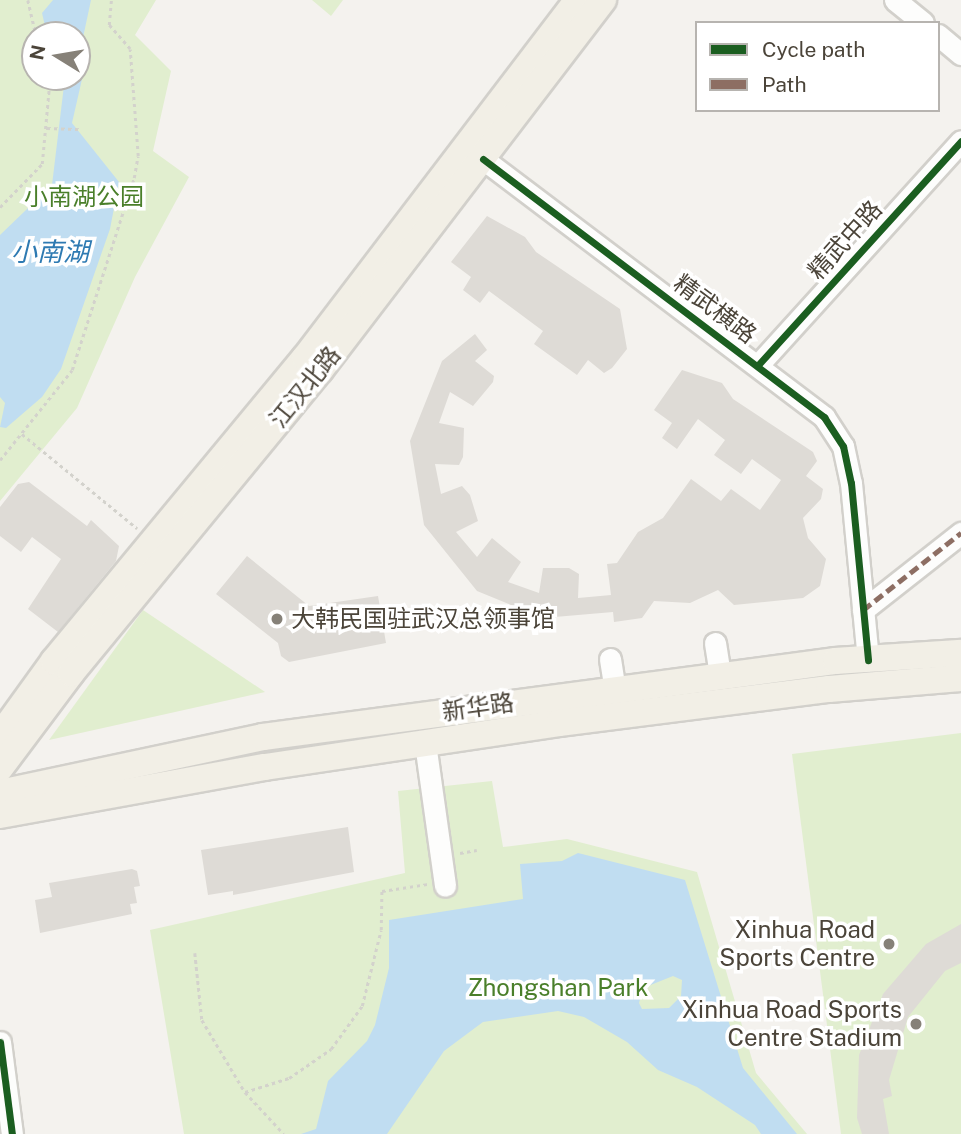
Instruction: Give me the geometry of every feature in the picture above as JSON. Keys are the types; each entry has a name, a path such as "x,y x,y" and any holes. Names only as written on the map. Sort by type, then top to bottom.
{"main road":[{"name":"江汉北路","path":"0,736 54,661 314,347 578,0"},
{"name":"江汉北路","path":"1,798 603,0"},
{"name":"新华路","path":"1,798 263,737 720,675 961,653"},
{"name":"新华路","path":"1,798 158,785 425,743 829,689 961,678"}],"street":[{"path":"895,0 921,21"},
{"path":"940,37 961,54"},
{"name":"精武中路","path":"758,365 961,141"},
{"name":"精武横路","path":"483,159 824,417 843,446 851,483 868,660"},
{"path":"863,610 961,533"},
{"path":"715,643 720,675"},
{"path":"610,659 615,689"},
{"path":"425,743 445,886"},
{"path":"0,1042 12,1134"}],"path":[{"path":"28,0 33,21"},
{"path":"0,460 72,370 134,178 138,156 130,49 109,25 111,0"},
{"path":"0,207 42,164 49,91"},
{"path":"47,128 82,129"},
{"path":"22,434 153,541"},
{"path":"246,1093 289,1078 331,1049 362,1006 381,930 382,891 428,883 427,872"},
{"path":"195,953 202,1020 246,1093 284,1134"}],"green space":[{"name":"小南湖公园","path":"0,0 156,0 135,35 171,71 153,151 189,177 135,277 77,408 0,501"},
{"path":"312,0 343,0 331,16"},
{"path":"143,610 265,692 49,740"},
{"name":"Xinhua Road Sports Centre","path":"961,733 961,1134 841,1134 792,754"},
{"name":"Zhongshan Park","path":"492,781 503,847 567,839 697,872 756,1073 807,1134 184,1134 150,930 405,873 398,791"}],"water":[{"name":"小南湖","path":"53,0 91,0 87,21 44,21 42,13"},
{"name":"小南湖","path":"63,91 79,91 72,123 119,182 110,229 61,369 42,397 6,428 0,427 5,403 0,397 0,235 52,185"},
{"path":"578,853 685,880 743,1068 797,1134 761,1134 755,1125 697,1087 658,1070 627,1042 584,1017 558,1011 483,1022 444,1051 387,1134 301,1134 316,1129 328,1081 367,1041 375,1025 389,968 389,920 523,899 520,864 562,861","holes":["673,976 682,980 681,996 669,1008 642,1009 639,1003 643,988"]}],"building":[{"path":"487,216 525,237 536,252 620,309 627,349 612,368 604,373 588,360 577,375 534,344 543,331 489,291 480,303 463,290 471,277 451,262"},
{"path":"475,334 487,350 475,361 494,376 493,382 473,406 450,392 439,423 464,428 463,457 459,465 435,464 441,494 462,486 470,495 478,521 456,532 477,557 492,538 521,562 508,582 539,593 543,568 569,568 579,574 578,598 611,595 607,564 617,563 638,532 663,518 691,479 721,501 731,489 760,510 781,480 752,459 741,474 714,455 725,440 698,419 677,449 662,438 672,423 654,410 682,370 722,383 733,399 813,452 817,461 806,476 823,489 821,499 803,518 808,538 826,559 820,586 803,598 734,605 718,590 690,603 654,601 642,618 614,622 613,612 543,618 477,591 424,525 410,441 442,361"},
{"path":"29,482 87,526 91,520 119,546 116,561 58,632 28,609 61,559 32,537 21,552 0,536 0,507 18,484"},
{"path":"247,556 309,606 378,596 386,643 289,662 281,656 278,643 216,594"},
{"path":"348,827 354,872 233,895 233,891 208,895 201,850"},
{"path":"132,869 137,871 140,886 134,887 137,903 130,904 132,914 40,933 35,900 52,897 49,883"},
{"path":"961,924 961,963 945,971 908,1017 889,1080 892,1096 883,1099 889,1134 862,1134 857,1118 859,1055 883,994 926,944"}],"marked path":[{"path":"863,610 961,533"}],"cycle path":[{"path":"758,365 961,141"},
{"path":"483,159 824,417 843,446 851,483 868,660"},
{"path":"0,1042 12,1134"}],"place":[{"name":"大韩民国驻武汉总领事馆","path":"277,619"},
{"name":"Xinhua Road Sports Centre","path":"889,944"},
{"name":"Xinhua Road Sports Centre Stadium","path":"916,1024"}]}
